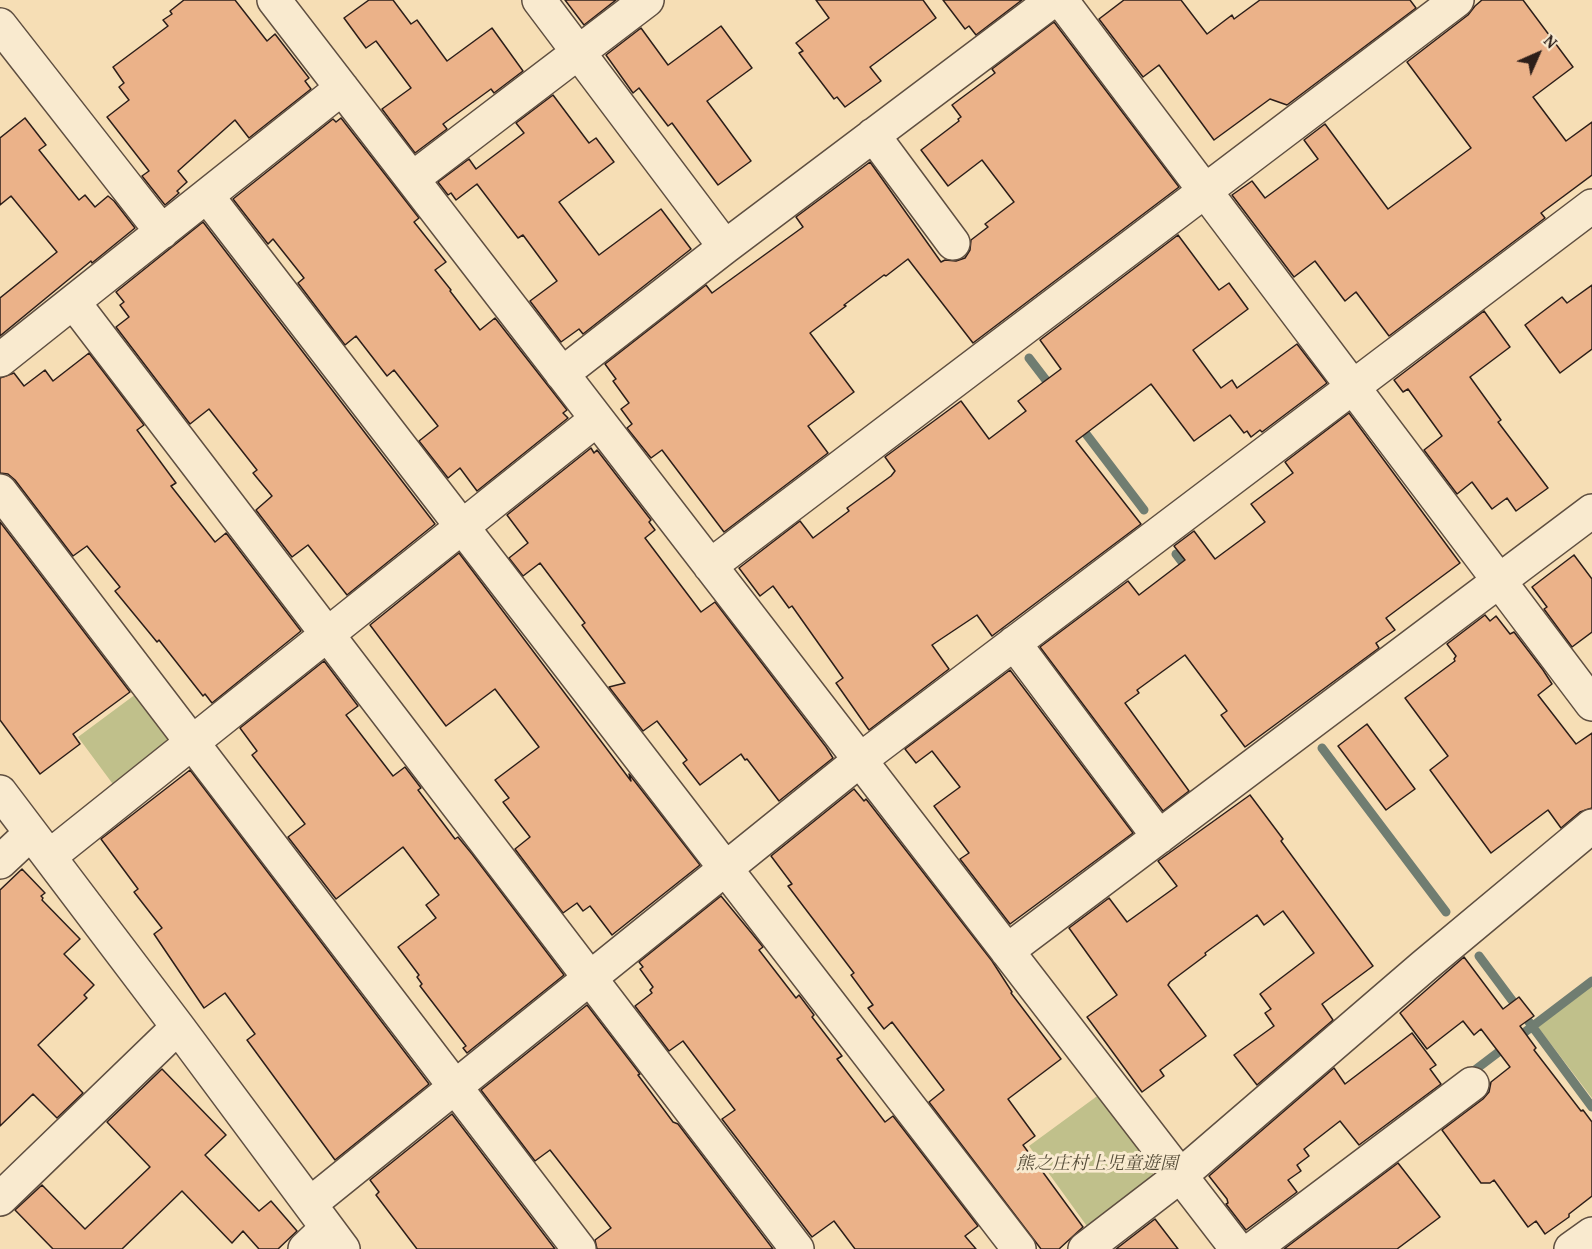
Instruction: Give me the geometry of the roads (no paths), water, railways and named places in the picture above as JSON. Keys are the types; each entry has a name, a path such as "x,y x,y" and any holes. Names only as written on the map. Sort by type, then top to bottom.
{"street":[{"path":"274,0 1237,1249"},
{"path":"538,0 725,247"},
{"path":"412,179 646,0"},
{"path":"562,374 725,247 1053,0"},
{"path":"1061,0 1592,705"},
{"path":"710,566 1457,0"},
{"path":"0,26 162,232"},
{"path":"0,360 342,88"},
{"path":"873,135 953,243"},
{"path":"207,196 1018,1249"},
{"path":"0,792 178,1027 321,1233 456,1087 590,978 860,760 1592,206"},
{"path":"74,303 797,1249"},
{"path":"0,862 40,845 192,742 597,418"},
{"path":"0,490 579,1249"},
{"path":"1006,951 1592,511"},
{"path":"1014,643 1159,837"},
{"path":"1086,1249 1180,1176 1424,966 1592,826"},
{"path":"0,1199 178,1027"},
{"path":"1253,1249 1472,1084"},
{"path":"1572,1249 1592,1234"}],"waterway":[{"path":"1029,358 1052,388"},
{"path":"1080,426 1144,510"},
{"path":"1176,554 1189,571"},
{"path":"1322,748 1446,912"},
{"path":"1479,956 1520,1011"},
{"path":"1467,1076 1592,981"},
{"path":"1529,1022 1592,1107"}],"park label":[{"name":"熊之庄村上児童遊園","path":"1097,1164"}]}
